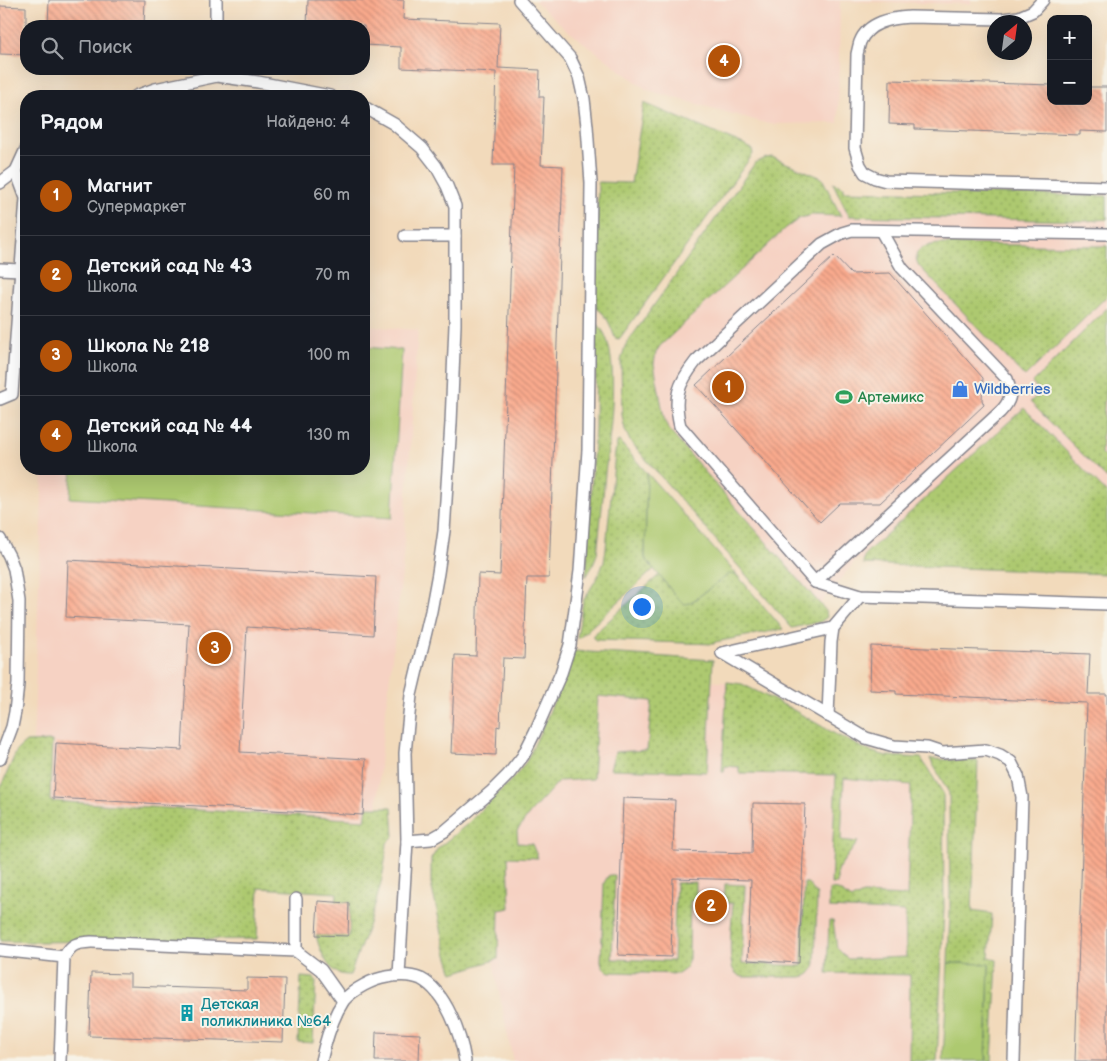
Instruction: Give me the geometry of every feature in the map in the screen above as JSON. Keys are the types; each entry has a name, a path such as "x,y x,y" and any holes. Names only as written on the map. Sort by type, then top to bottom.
{"lane":[{"path":"216,0 216,20"},
{"path":"407,841 431,839 445,830 492,791 523,756 560,673 570,645 577,594 588,450 591,183 587,126 579,78 570,58 519,0"},
{"path":"1043,0 1033,11 1019,17 1002,19 910,17 884,20 873,26 860,42 857,54 855,148 860,165 865,173 886,181 1107,187"},
{"path":"152,90 206,75"},
{"path":"229,75 299,90"},
{"path":"370,110 394,124 422,148 448,186 455,206 455,325 444,531 431,611 411,695 405,753 407,841 399,975"},
{"path":"0,183 16,171 20,162"},
{"path":"16,171 20,182"},
{"path":"1107,234 852,230 842,232 822,244 696,361 685,374 677,393 676,411 680,426 815,582 860,596 1107,604"},
{"path":"815,582 1000,412 1010,397 1007,378 902,268 881,231"},
{"path":"405,236 455,236"},
{"path":"0,268 20,270 12,394 0,399"},
{"path":"0,540 14,569 19,601 18,684 15,712 12,727 0,759"},
{"path":"828,716 833,628 860,596"},
{"path":"833,628 722,653 866,738 894,746 927,748 942,753 986,750 1000,754 1011,762 1018,776 1022,797 1014,1061"},
{"path":"296,899 296,951"},
{"path":"60,1061 64,957 69,948 76,943 92,942 296,951 321,970 344,1001"},
{"path":"0,950 64,957"},
{"path":"321,1061 324,1044 333,1021 344,1001 361,987 379,978 399,975 420,979 435,989 447,1008 459,1034 466,1061"}],"shaded area":[{"path":"534,0 971,0 971,4 840,1 838,123 769,124 647,90 571,33"},
{"path":"801,205 1107,221 1107,568 857,559 816,609 662,431 648,348"},
{"path":"370,326 418,330 402,573 381,752 376,825 28,825 34,722 43,475 370,475"},
{"path":"597,675 745,685 868,764 930,774 925,1061 513,1061 493,962 495,851"}],"green space":[{"path":"644,103 748,147 752,149 753,154 619,339 615,338 606,317 596,308 598,182 631,183"},
{"path":"772,157 822,178 841,216 812,215 800,218 786,228 660,346 656,352 654,364 664,418 673,435 826,611 827,617 820,622 792,628 630,441 625,430 622,415 621,361 625,346 755,163"},
{"path":"833,183 844,187 844,191 1107,196 1107,219 1087,221 849,216"},
{"path":"930,245 1107,246 1107,296 1025,377 919,266 916,260 918,251"},
{"path":"1107,308 1107,362 1101,454 1107,459 1107,479 1030,402 1040,393 1032,383"},
{"path":"596,323 605,334 610,351 612,394 597,554 586,577 595,427"},
{"path":"370,347 402,350 392,518 70,498 72,475 370,475"},
{"path":"1024,408 1107,493 1107,574 863,564 866,553"},
{"path":"619,441 647,473 645,558 654,569 578,639 583,601 604,562 615,453 617,442"},
{"path":"647,473 737,575 729,574 690,603 685,604 680,601 645,558"},
{"path":"733,573 737,575 783,629 715,642 714,644 596,640 593,638 593,635 659,575 680,601 690,603"},
{"path":"574,651 713,660 707,772 610,769 615,752 647,750 652,701 598,696 593,779 559,781 530,813 517,831 518,843 532,844 538,858 508,857 510,908 499,910 498,959 453,973 447,955 431,884 431,859 438,848 465,826 516,775 526,762 546,720"},
{"path":"727,682 742,684 869,751 887,756 921,758 943,793 944,909 937,1061 909,1061 910,975 827,973 829,921 833,921 837,948 848,959 906,957 905,912 829,908 829,889 838,890 852,899 863,894 907,896 911,785 844,778 841,840 858,842 837,870 837,884 831,884 836,775 739,773 739,767 725,766 724,772 722,772"},
{"path":"52,741 50,801 365,820 367,807 392,807 394,836 387,843 378,894 350,975 340,974 330,966 321,951 316,935 349,937 350,902 336,902 337,893 259,888 257,939 0,941 0,789 17,750 26,742"},
{"path":"930,759 978,761 972,911 992,914 989,958 997,960 992,1061 986,1061 989,965 948,963 950,909 949,793"},
{"path":"610,875 615,875 612,959 673,961 676,883 696,882 696,901 690,901 689,959 685,969 678,974 610,972 604,968 601,961 604,883"},
{"path":"804,883 808,883 817,895 815,963 811,973 801,977 743,977 738,975 734,971 731,958 730,939 733,904 724,902 725,884 745,885 742,963 802,966"},
{"path":"948,963 989,964 986,1061 943,1061"},
{"path":"301,977 314,978 316,981 313,1043 298,1042"}],"building":[{"path":"49,0 145,0 144,20 48,20"},
{"path":"308,0 404,0 403,19 500,23 498,68 540,70 539,97 544,97 541,165 563,166 549,578 527,578 524,659 503,658 500,727 497,726 496,755 451,753 455,655 476,656 478,574 500,575 514,165 493,165 496,72 401,68 401,47 370,45 370,20 307,20"},
{"path":"0,6 26,7 26,20 20,20 20,55 0,54"},
{"path":"890,80 1047,85 1047,105 1092,105 1092,87 1107,87 1107,132 1080,131 1080,135 915,129 915,125 889,124"},
{"path":"834,256 851,274 890,273 983,378 982,400 984,405 880,503 840,503 820,522 696,385"},
{"path":"68,560 376,577 373,635 247,627 240,752 366,759 363,815 53,798 56,743 182,750 189,624 66,617"},
{"path":"871,646 1090,654 1088,694 1107,694 1107,1061 1075,1061 1087,703 896,694 896,691 870,690"},
{"path":"623,798 675,800 673,851 752,853 753,803 805,804 799,963 748,960 751,880 673,878 671,957 618,955"},
{"path":"318,901 349,903 348,936 316,935"},
{"name":"Детская поликлиника №64","path":"91,973 130,974 130,986 247,990 247,978 285,979 283,1042 89,1036"},
{"path":"376,1032 420,1034 419,1061 375,1061"}],"place":[{"name":"Детский сад № 44","path":"724,61"},
{"name":"Магнит","path":"728,387"},
{"name":"Wildberries","path":"960,389"},
{"name":"Артемикс","path":"844,397"},
{"name":"Школа № 218","path":"215,648"},
{"name":"Детский сад № 43","path":"711,906"},
{"name":"Детская поликлиника №64","path":"187,1013"}]}
